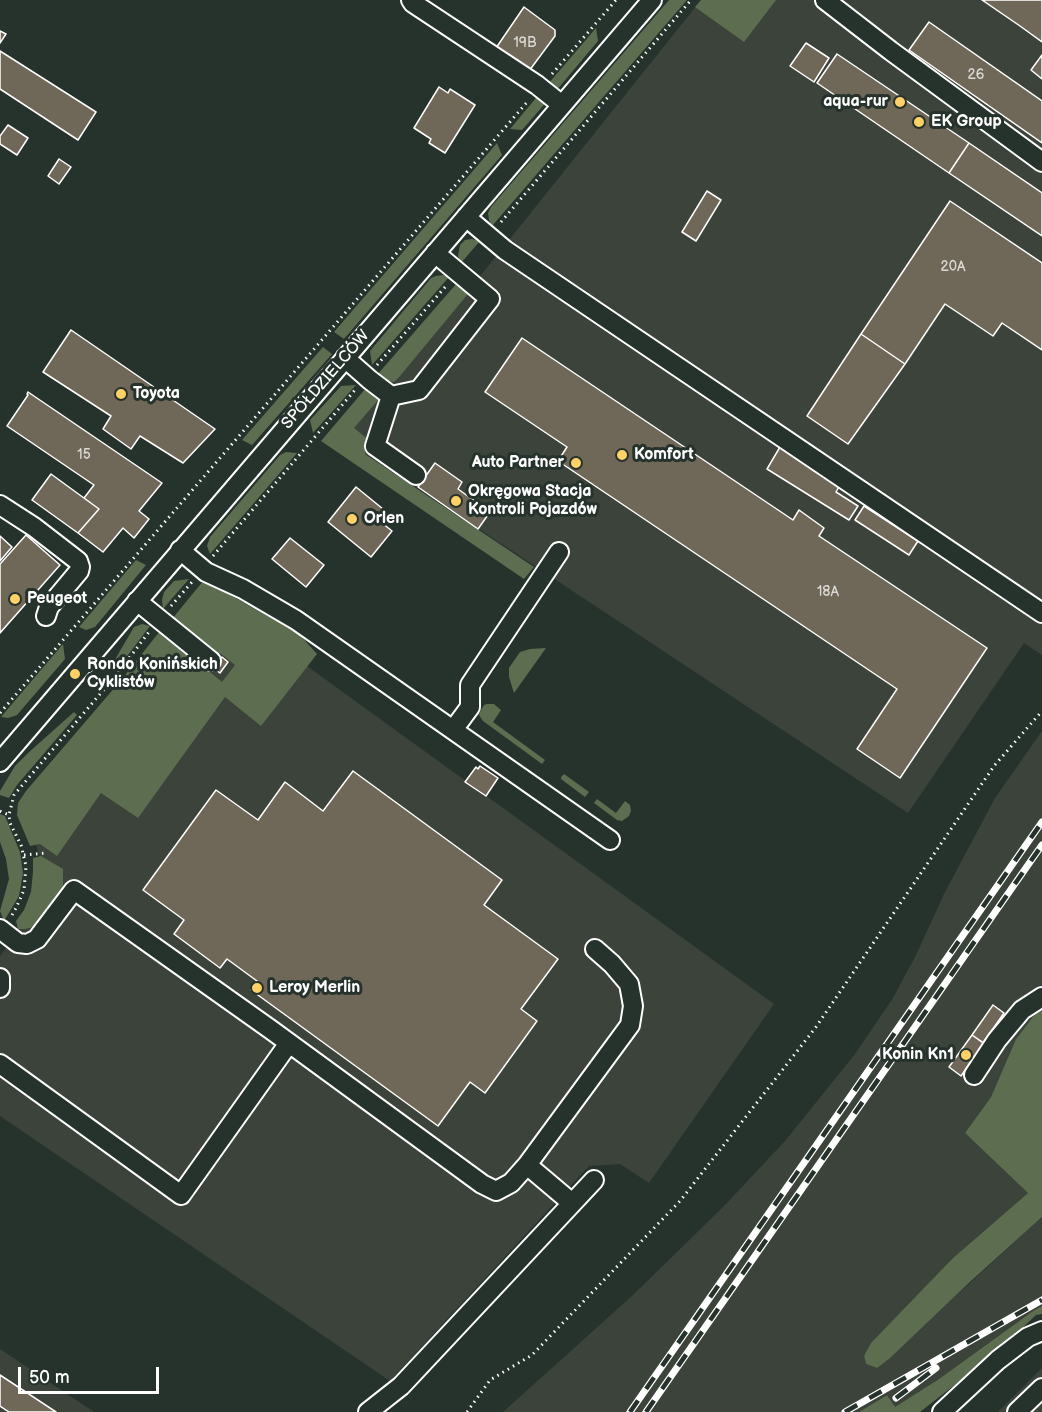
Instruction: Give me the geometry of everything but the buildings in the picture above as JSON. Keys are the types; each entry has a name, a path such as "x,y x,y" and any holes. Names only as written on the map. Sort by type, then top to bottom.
{"street":[{"path":"411,0 540,87 562,105"},
{"name":"SPÓŁDZIELCÓW","path":"0,762 7,739 137,601 652,0"},
{"path":"825,0 1042,162"},
{"path":"465,217 505,250 1042,613"},
{"path":"391,396 419,390 490,299 435,253"},
{"path":"345,358 391,396"},
{"path":"391,396 375,446 416,475"},
{"path":"0,505 34,527 78,561 79,571 49,607 46,616"},
{"path":"180,550 202,569 243,589 296,620 610,840"},
{"path":"453,730 470,707 470,685 559,552"},
{"path":"137,601 212,661"},
{"path":"0,929 18,943 27,944 37,939 74,890 482,1184 496,1191 511,1183 527,1165 630,1025 633,1006 629,984 612,963 595,949"},
{"path":"0,978 0,988"},
{"path":"974,1075 997,1040 1022,1010 1042,997"},
{"path":"0,1064 181,1195 289,1043"},
{"path":"527,1165 572,1203"},
{"path":"368,1412 401,1386 594,1180"},
{"path":"942,1412 998,1360 1029,1337 1042,1331"},
{"path":"1017,1412 1042,1388"}],"path":[{"path":"0,713 616,0"},
{"path":"488,236 691,0"},
{"path":"0,929 16,908 24,890 26,866 24,855 10,823 9,814 14,795 19,787 117,674 159,619 458,272"},
{"path":"467,1412 490,1380 532,1355 680,1201 816,1027 994,766 1042,711"},
{"path":"0,811 9,814"},
{"path":"24,855 45,853"}],"shaded area":[{"path":"701,0 1042,0 1042,655 1024,643 908,813 343,439 481,275"},
{"name":"Leroy Merlin","path":"206,593 774,1004 649,1183 620,1164 589,1166 390,1381 0,1116 0,956 32,913 46,877 31,828"},
{"path":"1042,731 1042,1005 1016,1039 991,1097 965,1133 1028,1193 953,1258 864,1356 866,1364 877,1368 1042,1217 1042,1306 894,1408 887,1395 859,1412 503,1412 633,1295 725,1205 785,1141 855,1054 893,998 944,894 995,798"},
{"path":"0,1349 94,1412 0,1412"},
{"path":"1042,1368 1042,1412 998,1412"}],"green space":[{"path":"669,0 687,0 492,226 488,213 491,207"},
{"path":"701,0 776,0 744,42 695,7"},
{"path":"596,28 598,41 556,91 548,84"},
{"path":"541,92 549,99 522,130 510,129"},
{"path":"497,143 502,155 344,339 334,332"},
{"path":"465,240 480,241 461,263 458,256 460,245"},
{"path":"443,275 449,277 372,365 370,351 431,278"},
{"path":"457,283 467,292 467,295 400,376 394,382 377,375"},
{"path":"323,347 332,354 252,445 242,440"},
{"path":"356,385 313,433 310,420 341,386"},
{"path":"366,388 379,399 354,428 369,440 365,454 534,567 524,579 321,441"},
{"path":"286,452 297,453 210,554 207,546 210,537 280,455"},
{"path":"136,560 146,565 95,627 86,630 79,627"},
{"path":"189,579 163,609 164,592 174,581"},
{"path":"204,580 299,634 317,654 261,726 225,697 138,818 101,793 57,856 40,844 30,846 17,815 18,803 160,631 222,682 235,665 220,653 217,656 172,619"},
{"path":"142,624 150,626 115,672 110,668 134,627"},
{"path":"63,644 65,659 17,715 8,718 1,717"},
{"path":"546,648 514,693 509,668 520,652"},
{"path":"494,704 501,710 493,722 545,760 542,764 483,721 479,715 484,705"},
{"path":"74,712 77,715 17,785 9,798 0,795 0,791 15,766"},
{"path":"564,774 589,792 585,797 561,779"},
{"path":"597,799 616,813 625,801 630,805 629,816 622,821 617,820 594,803"},
{"path":"0,814 5,816 20,852 23,873 19,896 4,921 0,911 9,879 6,859 0,842"},
{"path":"41,856 63,869 63,886 40,922 34,927 18,929 16,921 24,910 31,892 33,858"},
{"path":"1042,1005 1042,1217 890,1358 877,1368 866,1364 864,1356 871,1343 953,1258 1028,1193 965,1133 991,1097 1016,1039"},
{"path":"1042,1306 1042,1314 1036,1315 997,1352 920,1412 859,1412 887,1395 895,1407 939,1379"}],"railway":[{"path":"630,1412 1042,822"},
{"path":"646,1412 1042,845"},
{"path":"845,1412 1042,1300"},
{"path":"896,1398 936,1368"}],"place":[{"name":"aqua-rur","path":"900,102"},
{"name":"EK Group","path":"919,122"},
{"name":"Toyota","path":"121,394"},
{"name":"Komfort","path":"622,455"},
{"name":"Auto Partner","path":"576,463"},
{"name":"Okręgowa Stacja Kontroli Pojazdów","path":"456,501"},
{"name":"Orlen","path":"352,519"},
{"name":"Peugeot","path":"15,599"},
{"name":"Rondo Konińskich Cyklistów","path":"75,674"},
{"name":"Leroy Merlin","path":"257,988"},
{"name":"Konin Kn1","path":"966,1055"}]}
